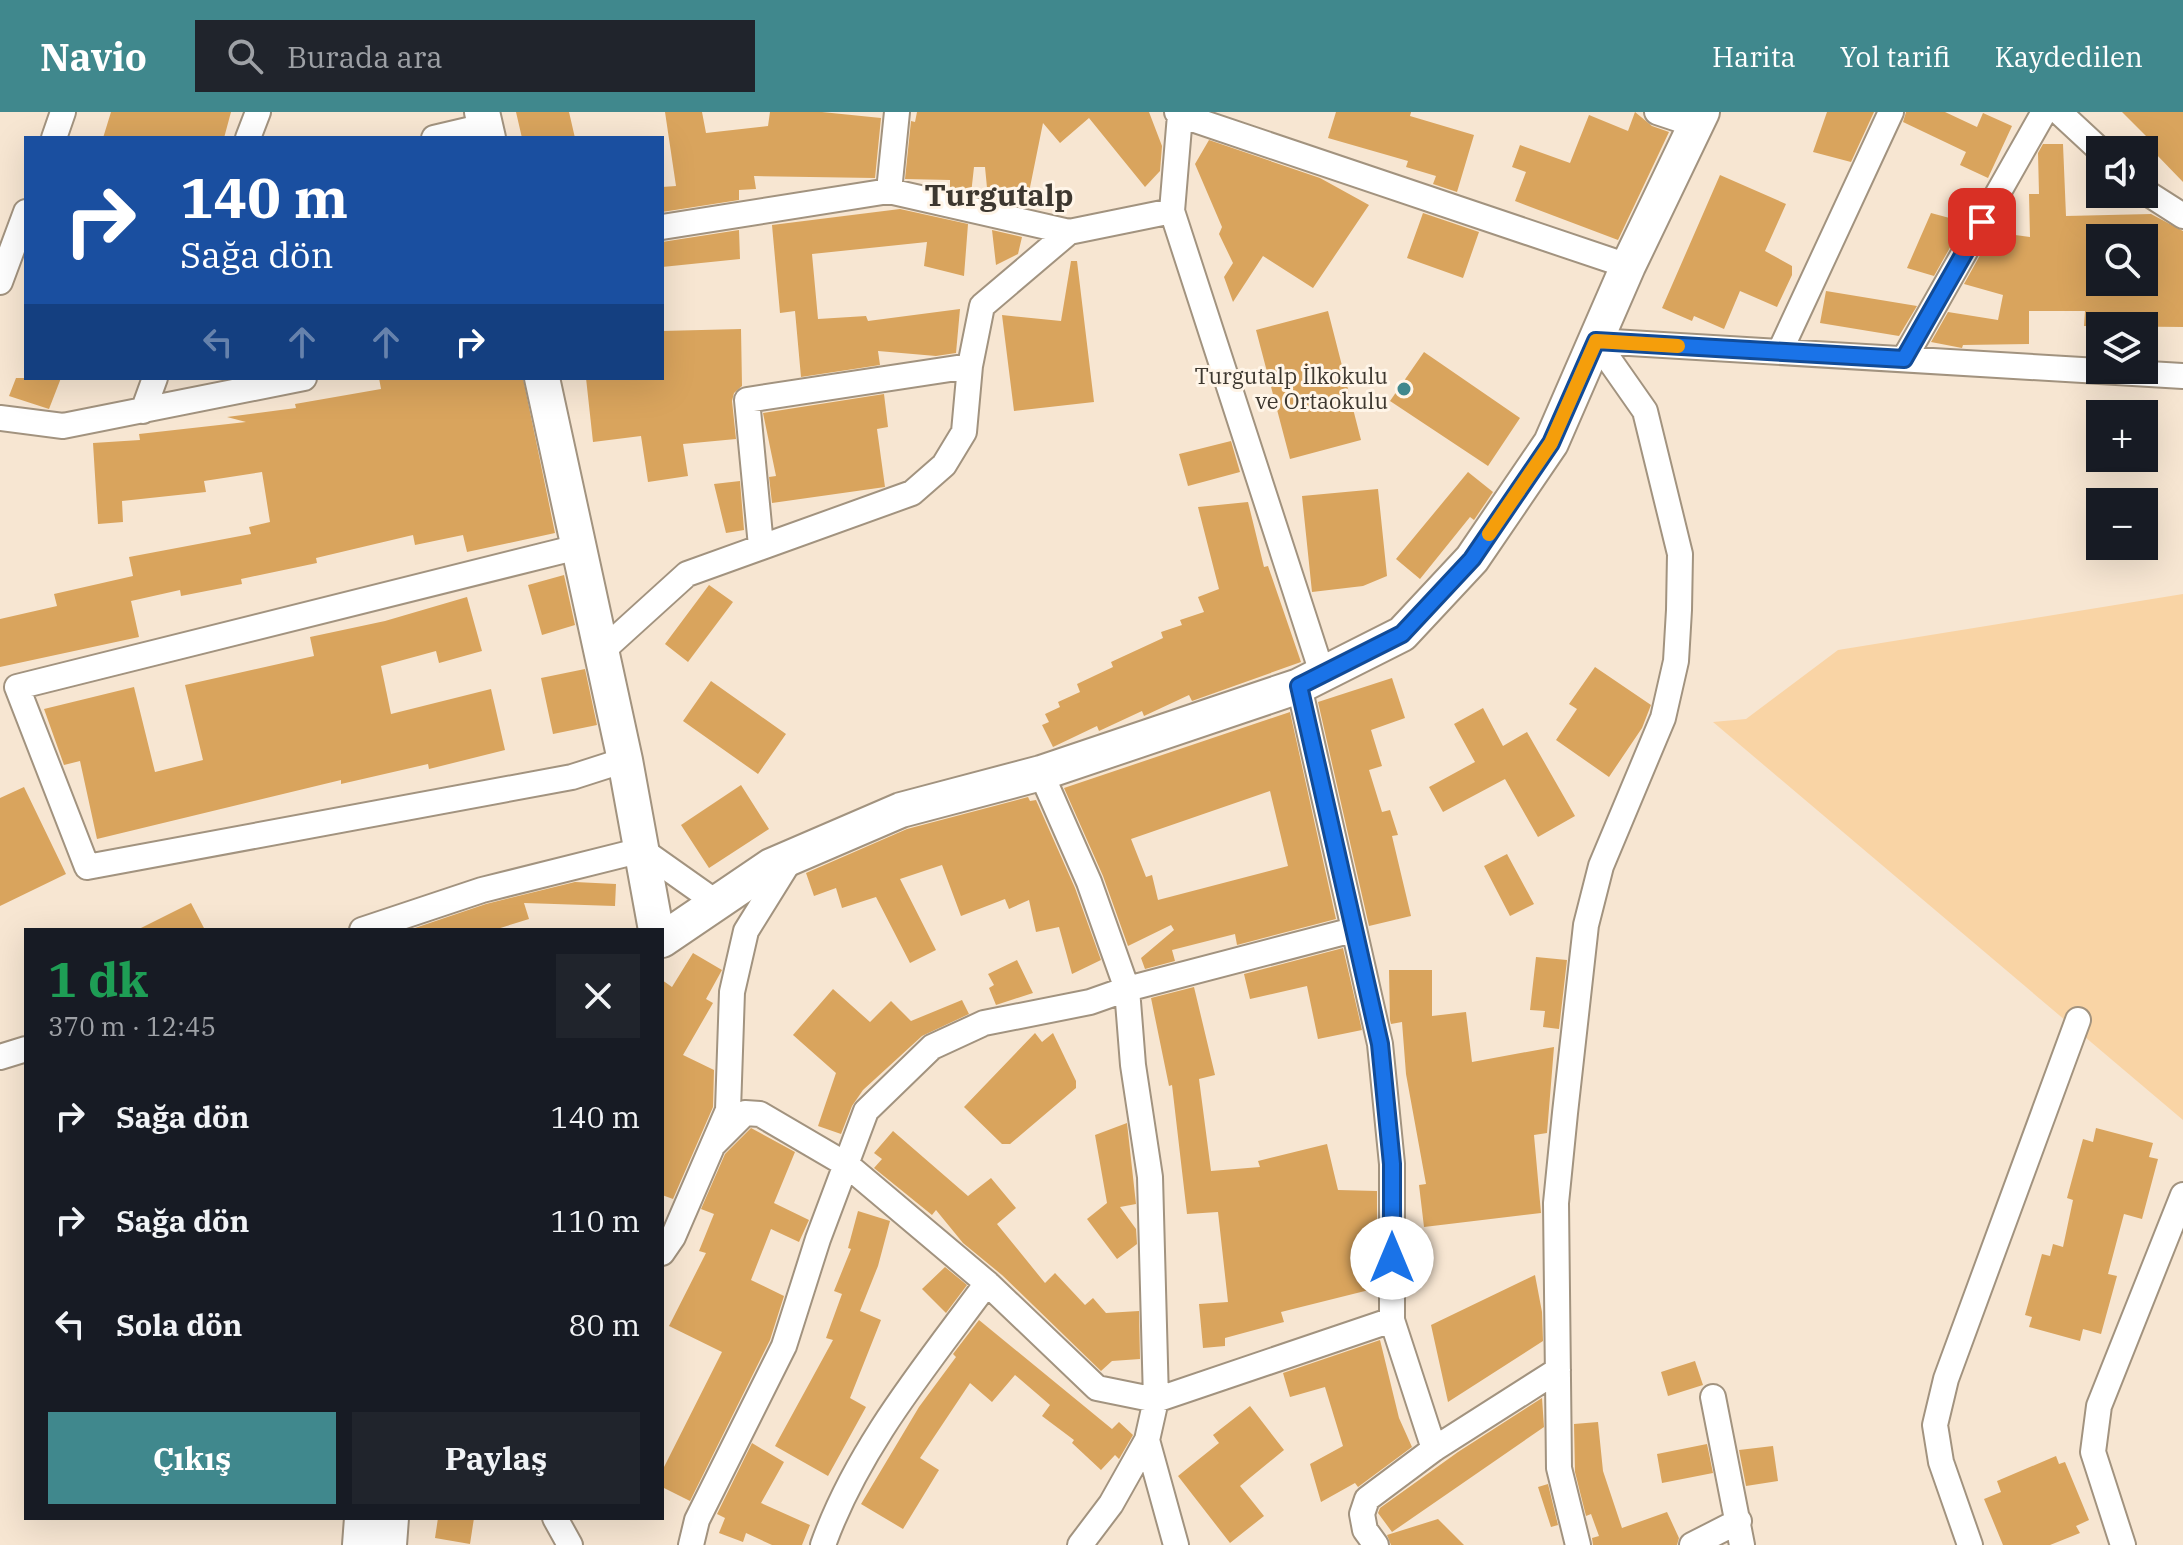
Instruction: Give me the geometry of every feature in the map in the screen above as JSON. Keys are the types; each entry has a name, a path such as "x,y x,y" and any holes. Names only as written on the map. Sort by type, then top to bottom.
{"street":[{"path":"55,136 63,112"},
{"path":"249,136 258,112"},
{"path":"889,191 897,112"},
{"path":"664,939 771,866 901,810 1041,773 1311,681 1402,634 1472,559 1551,443 1628,266 1699,118 1657,112"},
{"path":"1780,351 1891,112"},
{"path":"1904,359 2044,112"},
{"path":"2059,112 2086,137"},
{"path":"1434,1449 1392,1320 1392,1164 1380,1044 1353,930 1311,681 1172,211 1179,113 1628,266"},
{"path":"442,136 485,125"},
{"path":"664,227 889,191 1069,232 1172,211"},
{"path":"2158,200 2183,216"},
{"path":"0,282 24,217"},
{"path":"601,652 687,574 912,493 944,465 964,432 970,366 982,306 1069,232"},
{"path":"1596,341 2183,376"},
{"path":"1578,1545 1559,1468 1556,1203 1586,925 1601,866 1663,718 1676,661 1680,554 1645,411 1596,341"},
{"path":"761,546 747,400 970,366"},
{"path":"143,411 154,380"},
{"path":"0,418 63,426 294,380"},
{"path":"542,380 625,760 656,928"},
{"path":"578,547 17,687 87,867 572,777 625,760"},
{"path":"1041,773 1089,882 1127,989 1133,1065 1150,1177 1156,1400 1147,1440 1111,1504 1080,1545"},
{"path":"368,928 482,890 642,850 717,903"},
{"path":"664,1250 673,1237 728,1110 732,992 746,931 792,857"},
{"path":"691,1545 697,1520 784,1346 818,1239 866,1111 932,1047 984,1023 1090,1002 1127,989 1353,930"},
{"path":"1970,1545 1941,1462 1935,1425 1946,1379 2078,1020"},
{"path":"0,1057 24,1050"},
{"path":"713,1145 745,1113 760,1114 847,1165 987,1283 1097,1388 1156,1400 1392,1320"},
{"path":"2123,1545 2093,1452 2099,1406 2183,1195"},
{"path":"823,1545 840,1497 889,1417 987,1283"},
{"path":"1376,1545 1365,1530 1362,1514 1367,1499 1434,1449 1558,1370"},
{"path":"1692,1545 1741,1533 1713,1397"},
{"path":"1147,1440 1176,1545"},
{"path":"360,1545 362,1520"},
{"path":"389,1545 391,1520"},
{"path":"556,1520 570,1545"}],"shaded area":[{"path":"2183,594 2183,1120 1713,722 1746,719 1838,650"}],"building":[{"path":"111,112 231,112 225,136 104,136"},
{"path":"516,112 569,112 575,136 522,136"},
{"path":"665,112 702,112 706,133 768,126 770,112 822,112 881,118 875,178 754,176 756,189 739,190 739,200 664,212 664,187 676,186"},
{"path":"917,112 1149,112 1162,146 1160,171 1145,187 1089,118 1060,143 1043,123 1026,207 988,198 985,167 974,167 971,194 950,190 950,180 905,179 911,121 915,122"},
{"path":"1336,112 1411,112 1410,116 1474,135 1457,192 1433,184 1436,176 1406,167 1408,161 1328,138"},
{"path":"1635,112 1652,126 1669,132 1618,240 1515,201 1526,172 1512,167 1520,145 1570,163 1589,115 1628,131"},
{"path":"1827,112 1874,112 1851,162 1813,152"},
{"path":"1906,112 1945,112 1977,127 1983,113 2012,126 1988,178 1960,165 1966,152 1903,122"},
{"path":"2122,112 2183,112 2183,182 2158,156 2158,136 2146,136"},
{"path":"1209,140 1320,178 1369,205 1313,288 1263,256 1233,302 1224,277 1233,263 1219,234 1222,227 1195,164"},
{"path":"2043,144 2063,144 2066,216 2151,214 2183,231 2183,327 2158,327 2158,312 2086,312 2086,326 2085,311 2029,311 2029,344 1963,345 1962,348 1931,342 1948,312 1998,320 2003,295 1964,284 1993,232 2030,237 2029,194 2039,194 2038,153"},
{"path":"1720,175 1786,204 1765,251 1792,266 1792,275 1777,307 1740,291 1724,329 1694,316 1692,321 1662,308"},
{"path":"900,209 968,224 964,276 924,266 927,242 812,254 818,319 866,316 868,321 960,309 956,353 936,356 878,351 880,365 801,377 795,311 780,313 772,225"},
{"path":"1423,213 1479,232 1463,278 1407,258"},
{"path":"1931,213 1957,220 1954,227 1961,228 1934,276 1907,268"},
{"path":"739,230 740,259 664,267 664,242"},
{"path":"992,230 1022,237 1018,254 996,265"},
{"path":"1071,261 1077,261 1094,402 1014,411 1002,315 1061,321"},
{"path":"1826,291 1917,306 1899,336 1820,323"},
{"path":"1328,311 1361,440 1290,459 1256,330"},
{"path":"741,329 742,386 734,393 732,401 736,439 683,444 688,476 648,482 641,436 593,442 586,380 664,380 664,331"},
{"path":"1424,352 1520,418 1488,466 1390,401"},
{"path":"16,378 60,380 49,409 9,396"},
{"path":"379,380 523,380 555,533 467,552 463,535 415,545 413,535 316,558 317,563 241,579 242,584 181,596 180,590 131,601 139,637 0,667 0,619 57,606 54,594 133,576 129,557 251,534 249,527 270,522 262,472 204,481 206,492 122,501 123,522 98,524 93,443 140,440 139,434 246,422 227,417 296,408 295,404 381,389"},
{"path":"884,394 888,427 877,429 885,487 772,503 769,477 776,476 763,413"},
{"path":"1231,441 1240,472 1188,486 1179,454"},
{"path":"1468,472 1493,492 1474,520 1470,517 1420,579 1396,559"},
{"path":"740,481 744,530 726,533 714,484"},
{"path":"1378,489 1387,576 1363,586 1312,592 1302,496"},
{"path":"1248,502 1264,567 1268,566 1301,662 1192,701 1189,695 1144,716 1142,711 1099,731 1097,726 1053,747 1042,725 1049,722 1045,714 1060,707 1058,702 1080,692 1077,684 1113,667 1111,662 1163,638 1161,632 1182,625 1180,620 1204,612 1198,597 1219,589 1198,507"},
{"path":"564,575 575,625 542,635 528,585"},
{"path":"709,585 733,602 688,662 665,644"},
{"path":"467,597 482,651 439,663 436,651 381,666 391,714 491,689 505,750 429,769 428,764 341,784 341,780 97,839 80,761 64,765 44,709 134,687 155,772 203,760 185,685 314,656 310,637 385,621"},
{"path":"1595,667 1651,705 1642,728 1609,777 1556,740 1577,709 1569,704"},
{"path":"585,669 597,725 553,734 541,678"},
{"path":"1392,678 1405,718 1371,730 1382,766 1369,770 1382,812 1390,810 1398,835 1392,836 1411,916 1369,926 1318,702"},
{"path":"711,681 786,734 758,774 683,721"},
{"path":"1483,708 1503,746 1527,732 1575,816 1538,837 1505,779 1443,812 1429,787 1475,762 1454,724"},
{"path":"1290,712 1336,919 1237,945 1235,934 1172,950 1175,961 1145,969 1141,958 1174,930 1171,925 1128,946 1103,876 1064,788","holes":["1270,791 1288,866 1158,900 1152,875 1146,877 1131,839"]},
{"path":"741,785 769,829 709,868 681,825"},
{"path":"24,787 66,874 0,906 0,798"},
{"path":"1028,797 1030,801 1036,800 1075,888 1101,960 1072,974 1059,927 1036,932 1029,900 1009,909 1005,899 961,916 942,865 900,879 936,950 910,963 876,897 842,908 836,888 814,896 806,873 907,829"},
{"path":"1507,854 1534,904 1510,916 1484,866"},
{"path":"575,882 616,884 615,906 524,903 529,919 500,928 415,928 486,904"},
{"path":"191,903 204,928 141,928"},
{"path":"1343,948 1362,1030 1318,1039 1307,986 1250,999 1244,974"},
{"path":"693,953 722,970 706,999 713,1003 683,1055 714,1070 713,1107 673,1199 664,1196 664,981 672,987"},
{"path":"1536,957 1567,960 1559,1029 1543,1027 1545,1011 1530,1010"},
{"path":"1017,960 1033,993 996,1005 989,988 994,985 988,974"},
{"path":"1389,970 1432,970 1432,1016 1466,1012 1472,1062 1554,1047 1547,1133 1534,1135 1541,1213 1424,1227 1419,1185 1426,1184 1406,1074 1402,1022 1391,1024 1390,1020"},
{"path":"1194,987 1215,1075 1199,1079 1211,1171 1260,1167 1258,1161 1327,1144 1338,1190 1377,1191 1377,1266 1374,1267 1377,1288 1281,1312 1284,1322 1225,1338 1225,1346 1203,1348 1199,1304 1228,1302 1218,1212 1187,1214 1172,1085 1169,1086 1151,998"},
{"path":"833,989 870,1022 891,1001 911,1021 962,1000 969,1014 922,1036 863,1090 852,1106 841,1134 818,1126 836,1073 793,1035"},
{"path":"1035,1033 1042,1042 1053,1033 1076,1081 1076,1088 1010,1144 1002,1144 964,1107"},
{"path":"1127,1123 1136,1204 1120,1207 1136,1229 1137,1244 1117,1259 1087,1219 1107,1203 1095,1135"},
{"path":"751,1128 795,1152 774,1203 809,1220 799,1242 771,1229 751,1280 784,1296 770,1340 690,1501 664,1488 664,1467 722,1352 669,1326 706,1253 699,1251 714,1214 701,1209 725,1154"},
{"path":"2096,1128 2153,1143 2149,1157 2158,1159 2142,1219 2124,1214 2108,1274 2117,1276 2101,1334 2083,1329 2080,1341 2029,1327 2032,1317 2025,1315 2042,1254 2050,1256 2053,1244 2063,1247 2073,1200 2067,1198 2083,1139 2093,1142"},
{"path":"893,1131 968,1196 991,1178 1016,1208 997,1224 1045,1283 1055,1273 1085,1305 1093,1298 1106,1313 1139,1311 1140,1359 1112,1361 1101,1371 1002,1275 963,1243 936,1210 932,1215 874,1168 882,1159 874,1153"},
{"path":"858,1211 890,1221 878,1266 860,1311 881,1320 850,1398 866,1407 828,1476 775,1446 833,1340 826,1338 842,1294 834,1291 851,1249 848,1248"},
{"path":"945,1267 967,1285 946,1313 922,1289"},
{"path":"1535,1275 1542,1312 1543,1341 1448,1402 1431,1325"},
{"path":"979,1320 1112,1429 1119,1422 1133,1435 1119,1459 1115,1455 1101,1470 1072,1443 1074,1440 1042,1416 1050,1405 1015,1375 992,1402 970,1383 920,1458 939,1470 903,1529 861,1504 919,1407"},
{"path":"1380,1340 1399,1418 1412,1447 1358,1487 1355,1483 1321,1502 1310,1464 1343,1446 1325,1387 1290,1397 1283,1373"},
{"path":"1695,1361 1703,1385 1668,1396 1661,1372"},
{"path":"1542,1398 1544,1427 1392,1532 1378,1513 1380,1508 1458,1452"},
{"path":"1250,1406 1284,1450 1240,1486 1264,1516 1230,1543 1178,1476 1219,1443 1213,1435"},
{"path":"1598,1422 1603,1471 1622,1528 1667,1512 1679,1538 1677,1545 1593,1545 1592,1538 1599,1536 1591,1514 1586,1516 1575,1472 1574,1424"},
{"path":"752,1443 784,1462 761,1503 810,1525 802,1545 772,1545 746,1533 743,1542 719,1533 725,1518 717,1514"},
{"path":"1707,1444 1713,1473 1662,1483 1657,1454"},
{"path":"1773,1446 1778,1481 1746,1486 1739,1450"},
{"path":"2056,1456 2059,1464 2065,1462 2089,1520 2076,1526 2080,1533 2050,1545 2003,1545 1984,1499 2001,1492 1997,1481"},
{"path":"1548,1484 1558,1525 1551,1527 1538,1487"},
{"path":"1438,1519 1464,1545 1391,1545 1387,1535"},
{"path":"438,1520 474,1520 470,1544 435,1538"}],"slow traffic":[{"path":"1489,534 1551,443 1596,341 1678,346"}],"place":[{"name":"Turgutalp İlkokulu ve Ortaokulu","path":"1404,389"}],"district":[{"name":"Turgutalp","path":"999,196"}],"route":[{"path":"1392,1258 1392,1164 1380,1044 1299,686 1402,634 1472,559 1551,443 1596,341 1904,359 1982,222"}]}
